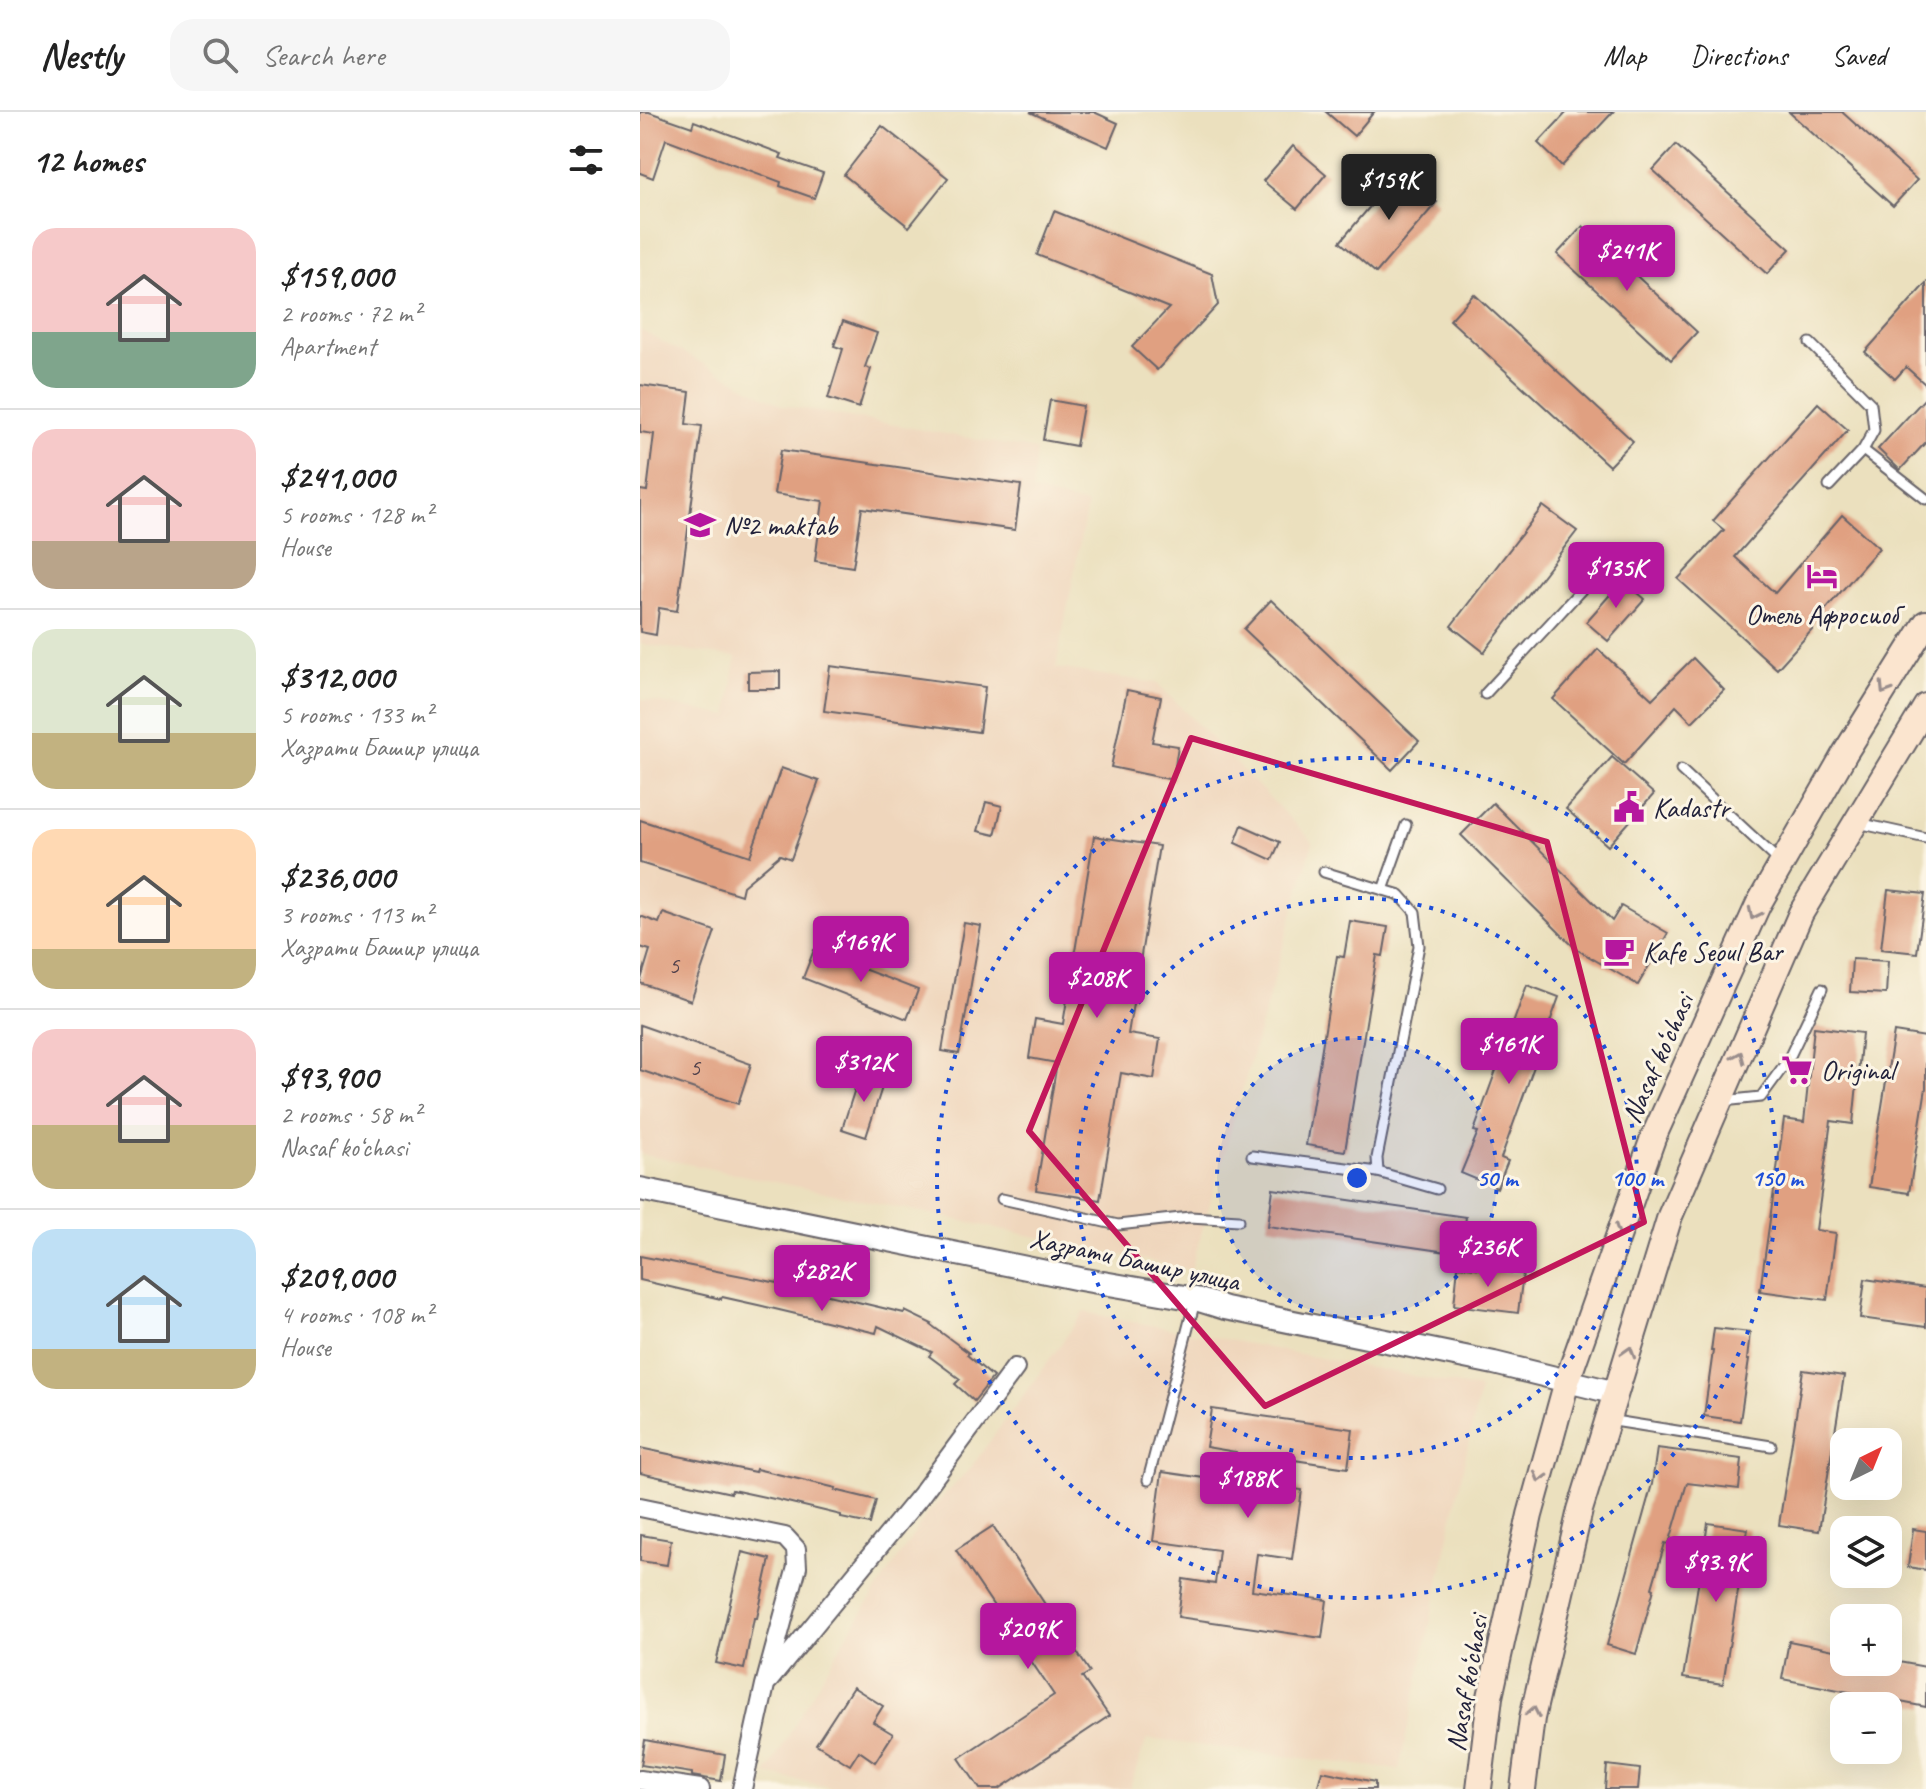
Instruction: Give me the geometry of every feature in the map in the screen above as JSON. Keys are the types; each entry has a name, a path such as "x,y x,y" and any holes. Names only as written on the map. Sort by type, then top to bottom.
{"main road":[{"name":"Nasaf ko‘chasi","path":"1479,1789 1490,1697 1530,1515 1567,1381 1653,1138 1758,905 1845,753 1926,623"},
{"path":"1523,1789 1532,1718 1580,1510 1670,1216 1801,913 1926,706"}],"street":[{"name":"Хазрати Башир улица","path":"640,1189 1080,1279 1196,1299 1225,1308 1494,1363 1616,1393"},
{"path":"765,1685 920,1496 1015,1368"},
{"path":"640,1507 785,1537 796,1549 797,1567 765,1685 742,1789"},
{"path":"640,1780 700,1789"}],"lane":[{"path":"1810,343 1871,404 1874,430 1863,450 1829,486"},
{"path":"1863,450 1926,499"},
{"path":"1485,694 1617,551"},
{"path":"1681,770 1782,864"},
{"path":"1855,822 1926,838"},
{"path":"1383,890 1406,825"},
{"path":"1324,872 1400,895 1415,912 1419,946 1377,1158 1378,1172"},
{"path":"1719,1102 1761,1097 1788,1060 1822,989"},
{"path":"1252,1156 1378,1172 1437,1189"},
{"path":"1002,1199 1118,1225 1190,1217 1239,1220"},
{"path":"1148,1480 1196,1299"},
{"path":"1608,1420 1771,1446"}],"highlighted area":[{"path":"1191,738 1547,842 1644,1222 1265,1406 1029,1131"}],"shaded area":[{"path":"640,330 781,405 1036,450 1032,491 1087,505 1056,668 1157,683 1313,842 1191,1270 640,1154 640,699 728,716 736,657 640,644"},
{"path":"1084,1312 1480,1389 1399,1770 1147,1739 1129,1789 838,1789 766,1774 844,1640 927,1514 971,1467"}],"building":[{"path":"640,112 649,112 692,127 694,121 823,173 814,198 780,186 781,182 666,139 653,178 640,173"},
{"path":"1030,112 1094,112 1118,123 1108,147"},
{"path":"1326,112 1374,112 1354,136"},
{"path":"1567,112 1613,112 1562,166 1538,143"},
{"path":"1789,112 1842,112 1917,180 1893,206"},
{"path":"882,126 948,178 909,227 844,175"},
{"path":"1676,145 1790,249 1767,274 1653,170"},
{"path":"1293,146 1326,174 1297,209 1263,181"},
{"path":"1401,170 1437,202 1376,273 1340,242"},
{"path":"1054,211 1212,274 1218,305 1157,370 1132,347 1169,308 1037,255"},
{"path":"1583,226 1697,332 1671,360 1557,254"},
{"path":"1926,283 1926,385 1906,367 1895,379 1865,352"},
{"path":"1474,294 1633,441 1609,466 1450,320"},
{"path":"843,321 877,333 865,367 871,369 859,408 828,398 843,349 834,346"},
{"path":"640,385 690,392 686,424 702,426 677,611 659,608 656,635 640,632 640,490 647,491 654,434 640,432"},
{"path":"1926,397 1926,442 1900,470 1878,449"},
{"path":"1050,400 1083,406 1076,446 1043,440"},
{"path":"1818,403 1848,430 1735,557 1775,593 1842,515 1879,548 1777,669 1678,579 1724,530 1713,521"},
{"path":"781,450 1021,485 1015,530 862,508 853,567 815,561 823,501 774,494"},
{"path":"1543,506 1577,531 1484,652 1451,626"},
{"path":"1623,580 1645,599 1608,641 1586,622"},
{"path":"1271,600 1419,741 1392,770 1244,629"},
{"path":"1598,649 1652,699 1693,658 1724,690 1692,722 1676,706 1624,764 1553,699"},
{"path":"830,666 985,687 979,732 824,711"},
{"path":"780,671 780,689 748,689 748,672"},
{"path":"1127,690 1161,697 1152,742 1178,746 1173,780 1111,767"},
{"path":"1612,757 1654,794 1608,846 1566,809"},
{"path":"781,768 819,781 791,859 780,855 743,886 741,895 640,863 640,820 750,856"},
{"path":"986,802 1002,806 995,835 978,831"},
{"path":"1493,803 1612,921 1621,906 1668,933 1638,985 1576,949 1461,835"},
{"path":"1242,825 1280,842 1272,860 1235,843"},
{"path":"1094,836 1159,846 1128,1034 1160,1039 1154,1079 1121,1073 1100,1200 1036,1190 1057,1063 1029,1058 1035,1019 1063,1024"},
{"path":"1888,890 1925,894 1917,953 1881,949"},
{"path":"663,913 715,931 691,1001 640,983 650,950 640,947 640,916 659,923"},
{"path":"1350,921 1388,927 1383,956 1377,955 1345,1151 1306,1145 1337,956 1344,957"},
{"path":"964,923 981,926 959,1054 942,1051"},
{"path":"814,950 918,990 907,1019 803,978"},
{"path":"1852,959 1888,961 1886,994 1850,992"},
{"path":"1527,985 1559,997 1501,1158 1508,1161 1497,1188 1461,1173 1478,1132 1474,1131"},
{"path":"640,1025 751,1064 738,1104 640,1070"},
{"path":"1814,1027 1862,1033 1853,1124 1831,1121 1816,1230 1836,1233 1827,1300 1760,1291 1784,1119 1804,1122"},
{"path":"1894,1032 1926,1037 1926,1088 1909,1193 1869,1187"},
{"path":"861,1070 885,1078 866,1137 842,1129"},
{"path":"1273,1189 1466,1217 1461,1254 1268,1226"},
{"path":"640,1256 905,1311 932,1324 993,1377 974,1401 955,1384 960,1379 929,1356 932,1352 878,1326 876,1333 640,1280"},
{"path":"1458,1266 1523,1274 1518,1313 1454,1305"},
{"path":"1865,1279 1926,1288 1926,1327 1860,1318"},
{"path":"1714,1328 1750,1332 1740,1421 1704,1416"},
{"path":"1803,1370 1844,1376 1836,1428 1830,1428 1830,1463 1819,1531 1779,1525"},
{"path":"1212,1409 1353,1429 1348,1468 1274,1457 1270,1486 1302,1490 1292,1559 1257,1554 1252,1590 1327,1600 1322,1638 1178,1617 1183,1579 1215,1584 1219,1550 1153,1541 1162,1472 1232,1482 1236,1452 1206,1447"},
{"path":"640,1448 755,1472 756,1469 876,1500 870,1524 779,1500 640,1473"},
{"path":"1657,1448 1742,1459 1739,1489 1687,1483 1669,1544 1665,1543 1636,1654 1607,1645 1652,1484"},
{"path":"1708,1523 1748,1529 1723,1684 1683,1678"},
{"path":"993,1526 1090,1672 1082,1677 1109,1716 999,1789 980,1789 959,1758 1054,1695 956,1550"},
{"path":"1913,1529 1926,1531 1926,1570 1908,1567"},
{"path":"641,1535 671,1540 667,1565 640,1561"},
{"path":"742,1552 770,1559 744,1669 716,1663"},
{"path":"1789,1641 1830,1649 1830,1676 1902,1676 1902,1663 1926,1667 1926,1707 1902,1702 1902,1692 1849,1692 1782,1679"},
{"path":"853,1687 883,1706 873,1722 893,1734 875,1762 859,1751 850,1765 816,1744"},
{"path":"645,1740 725,1755 721,1781 641,1765"},
{"path":"1607,1765 1640,1769 1638,1789 1605,1789"},
{"path":"1322,1771 1375,1782 1375,1789 1317,1789"}],"place":[{"name":"№2 maktab","path":"700,525"},
{"name":"Отель Афросиоб","path":"1822,576"},
{"name":"Kadastr","path":"1629,807"},
{"name":"Kafe Seoul Bar","path":"1619,951"},
{"name":"Original","path":"1797,1070"}]}
